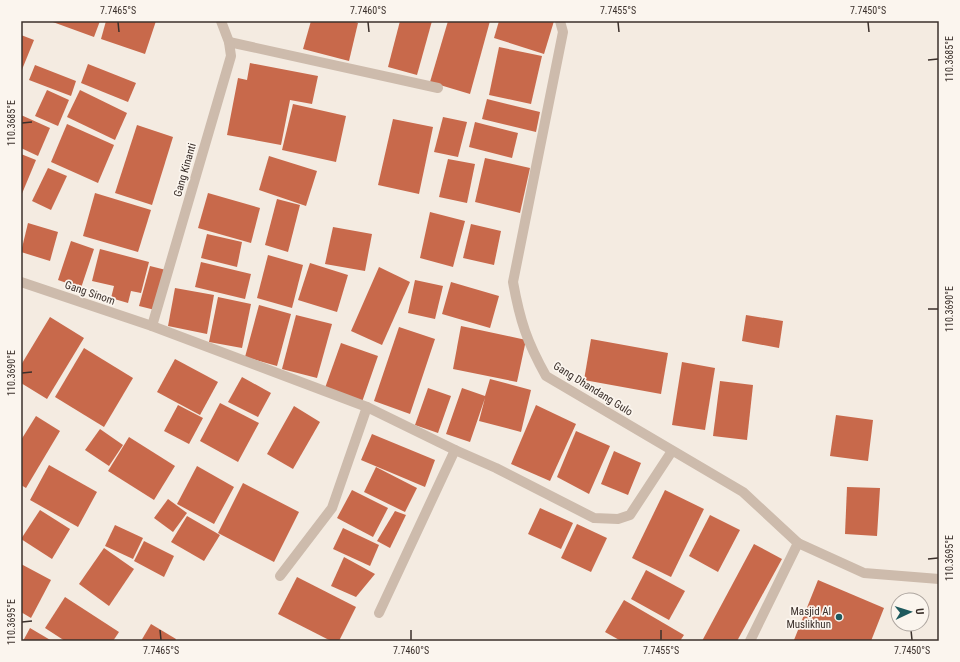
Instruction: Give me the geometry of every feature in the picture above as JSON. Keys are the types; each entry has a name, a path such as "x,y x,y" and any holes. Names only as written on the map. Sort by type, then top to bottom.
{"street":[{"name":"Gang Kinanti","path":"152,326 231,56 229,42 221,21"},
{"name":"Gang Dhandang Gulo","path":"560,21 563,32 513,282 519,316 530,348 546,376 743,492 798,543 864,573 910,578 939,579"},
{"path":"229,42 438,88"},
{"name":"Gang Sinom","path":"21,282 152,326 368,407 455,450 496,468 594,518 618,519 630,515 672,451"},
{"path":"280,576 332,508 368,407"},
{"path":"379,613 455,450"},
{"path":"750,641 798,543"}],"building":[{"path":"50,21 100,21 94,37"},
{"path":"106,21 156,21 145,54 101,39"},
{"path":"311,21 352,21 358,23 349,61 303,49"},
{"path":"400,21 432,21 417,75 388,67"},
{"path":"448,21 490,21 470,94 430,82"},
{"path":"499,21 554,21 544,54 494,38"},
{"path":"21,35 34,40 21,72"},
{"path":"499,47 542,56 531,104 489,95"},
{"path":"250,63 318,76 312,104 290,100 281,145 227,135 238,78 247,80"},
{"path":"88,64 136,83 128,102 81,83"},
{"path":"35,65 76,81 71,96 29,80"},
{"path":"47,90 69,100 58,126 35,116"},
{"path":"80,90 127,113 115,140 67,117"},
{"path":"487,99 540,112 536,132 482,119"},
{"path":"293,104 346,116 336,162 282,150"},
{"path":"21,115 50,128 38,156 21,148"},
{"path":"443,117 467,122 458,157 434,152"},
{"path":"393,119 433,127 419,194 378,185"},
{"path":"475,122 518,133 512,158 469,147"},
{"path":"67,124 114,145 98,183 51,162"},
{"path":"137,125 173,137 152,205 115,193"},
{"path":"21,154 36,160 21,196"},
{"path":"269,156 317,171 306,206 259,190"},
{"path":"485,158 530,168 520,213 475,202"},
{"path":"448,159 475,164 467,203 439,197"},
{"path":"48,168 67,176 51,210 32,201"},
{"path":"95,193 151,210 138,252 83,236"},
{"path":"208,193 260,208 251,243 198,228"},
{"path":"277,199 300,205 288,252 265,245"},
{"path":"430,212 465,221 453,267 420,258"},
{"path":"28,223 58,232 50,261 21,252"},
{"path":"471,224 501,231 494,265 463,258"},
{"path":"333,227 372,234 365,271 325,264"},
{"path":"207,234 242,242 237,267 201,258"},
{"path":"71,241 94,249 81,288 58,280"},
{"path":"100,249 149,262 141,293 131,291 128,303 111,298 114,286 92,281"},
{"path":"268,255 303,265 292,308 257,298"},
{"path":"201,262 251,274 245,299 195,287"},
{"path":"310,263 348,275 337,312 298,300"},
{"path":"150,266 166,270 155,310 139,306"},
{"path":"379,267 410,282 382,345 351,331"},
{"path":"415,280 443,286 435,319 408,313"},
{"path":"451,282 499,296 490,328 442,314"},
{"path":"175,288 214,295 207,334 168,326"},
{"path":"218,297 251,304 242,348 209,342"},
{"path":"259,305 291,314 277,366 245,357"},
{"path":"296,315 332,324 317,378 282,369"},
{"path":"746,315 783,321 779,348 742,341"},
{"path":"50,317 84,338 47,399 21,383 21,365"},
{"path":"461,326 526,340 517,382 453,369"},
{"path":"399,327 435,339 410,414 374,401"},
{"path":"591,339 668,353 661,394 584,380"},
{"path":"341,343 378,356 362,402 325,388"},
{"path":"84,348 133,378 104,427 55,397"},
{"path":"175,359 218,382 200,415 157,392"},
{"path":"682,362 715,368 705,430 672,425"},
{"path":"242,377 271,393 258,417 228,402"},
{"path":"490,379 531,390 521,432 479,421 485,398 470,442 446,434 462,388 485,396"},
{"path":"720,381 753,385 747,440 713,436"},
{"path":"428,388 451,396 438,433 415,425"},
{"path":"220,403 259,423 238,462 200,441"},
{"path":"178,405 203,418 189,444 164,431"},
{"path":"536,405 576,424 550,481 511,464"},
{"path":"294,406 320,422 293,469 267,454"},
{"path":"836,415 873,420 868,461 830,456"},
{"path":"36,416 60,431 26,488 21,485 21,440"},
{"path":"100,429 123,445 109,466 85,450"},
{"path":"576,431 610,446 589,494 557,477"},
{"path":"372,434 435,460 425,487 361,460"},
{"path":"129,437 175,466 154,500 108,471"},
{"path":"614,451 641,463 628,495 601,484"},
{"path":"49,465 97,492 78,527 30,500"},
{"path":"197,466 234,487 214,524 177,504"},
{"path":"376,467 417,488 405,512 364,492"},
{"path":"243,483 299,512 274,562 218,533"},
{"path":"847,487 880,488 877,536 845,534"},
{"path":"352,490 388,508 373,537 337,518"},
{"path":"665,490 704,509 671,577 632,558"},
{"path":"168,499 187,513 173,532 154,518"},
{"path":"540,508 573,523 561,549 528,534"},
{"path":"40,510 70,529 52,559 21,539"},
{"path":"395,511 406,515 390,548 377,541"},
{"path":"710,515 740,530 718,572 689,556"},
{"path":"187,516 220,535 204,561 171,542"},
{"path":"577,524 607,538 591,572 561,558"},
{"path":"115,525 143,538 133,559 105,546"},
{"path":"343,528 379,545 370,566 333,549"},
{"path":"144,541 174,556 164,577 134,561"},
{"path":"754,544 782,559 737,641 702,641"},
{"path":"104,548 134,569 109,606 79,584"},
{"path":"344,557 375,574 356,597 331,586"},
{"path":"21,564 51,580 31,618 21,612"},
{"path":"646,570 685,591 669,620 631,599"},
{"path":"297,577 356,607 339,641 331,641 278,614"},
{"path":"818,580 884,608 871,641 794,640"},
{"path":"65,597 119,632 113,641 65,641 45,628"},
{"path":"624,600 684,635 680,641 621,641 605,632"},
{"path":"151,624 176,639 175,641 141,641"},
{"path":"30,628 52,641 23,641"}],"place":[{"name":"Masjid Al Muslikhun","path":"839,617"}]}
